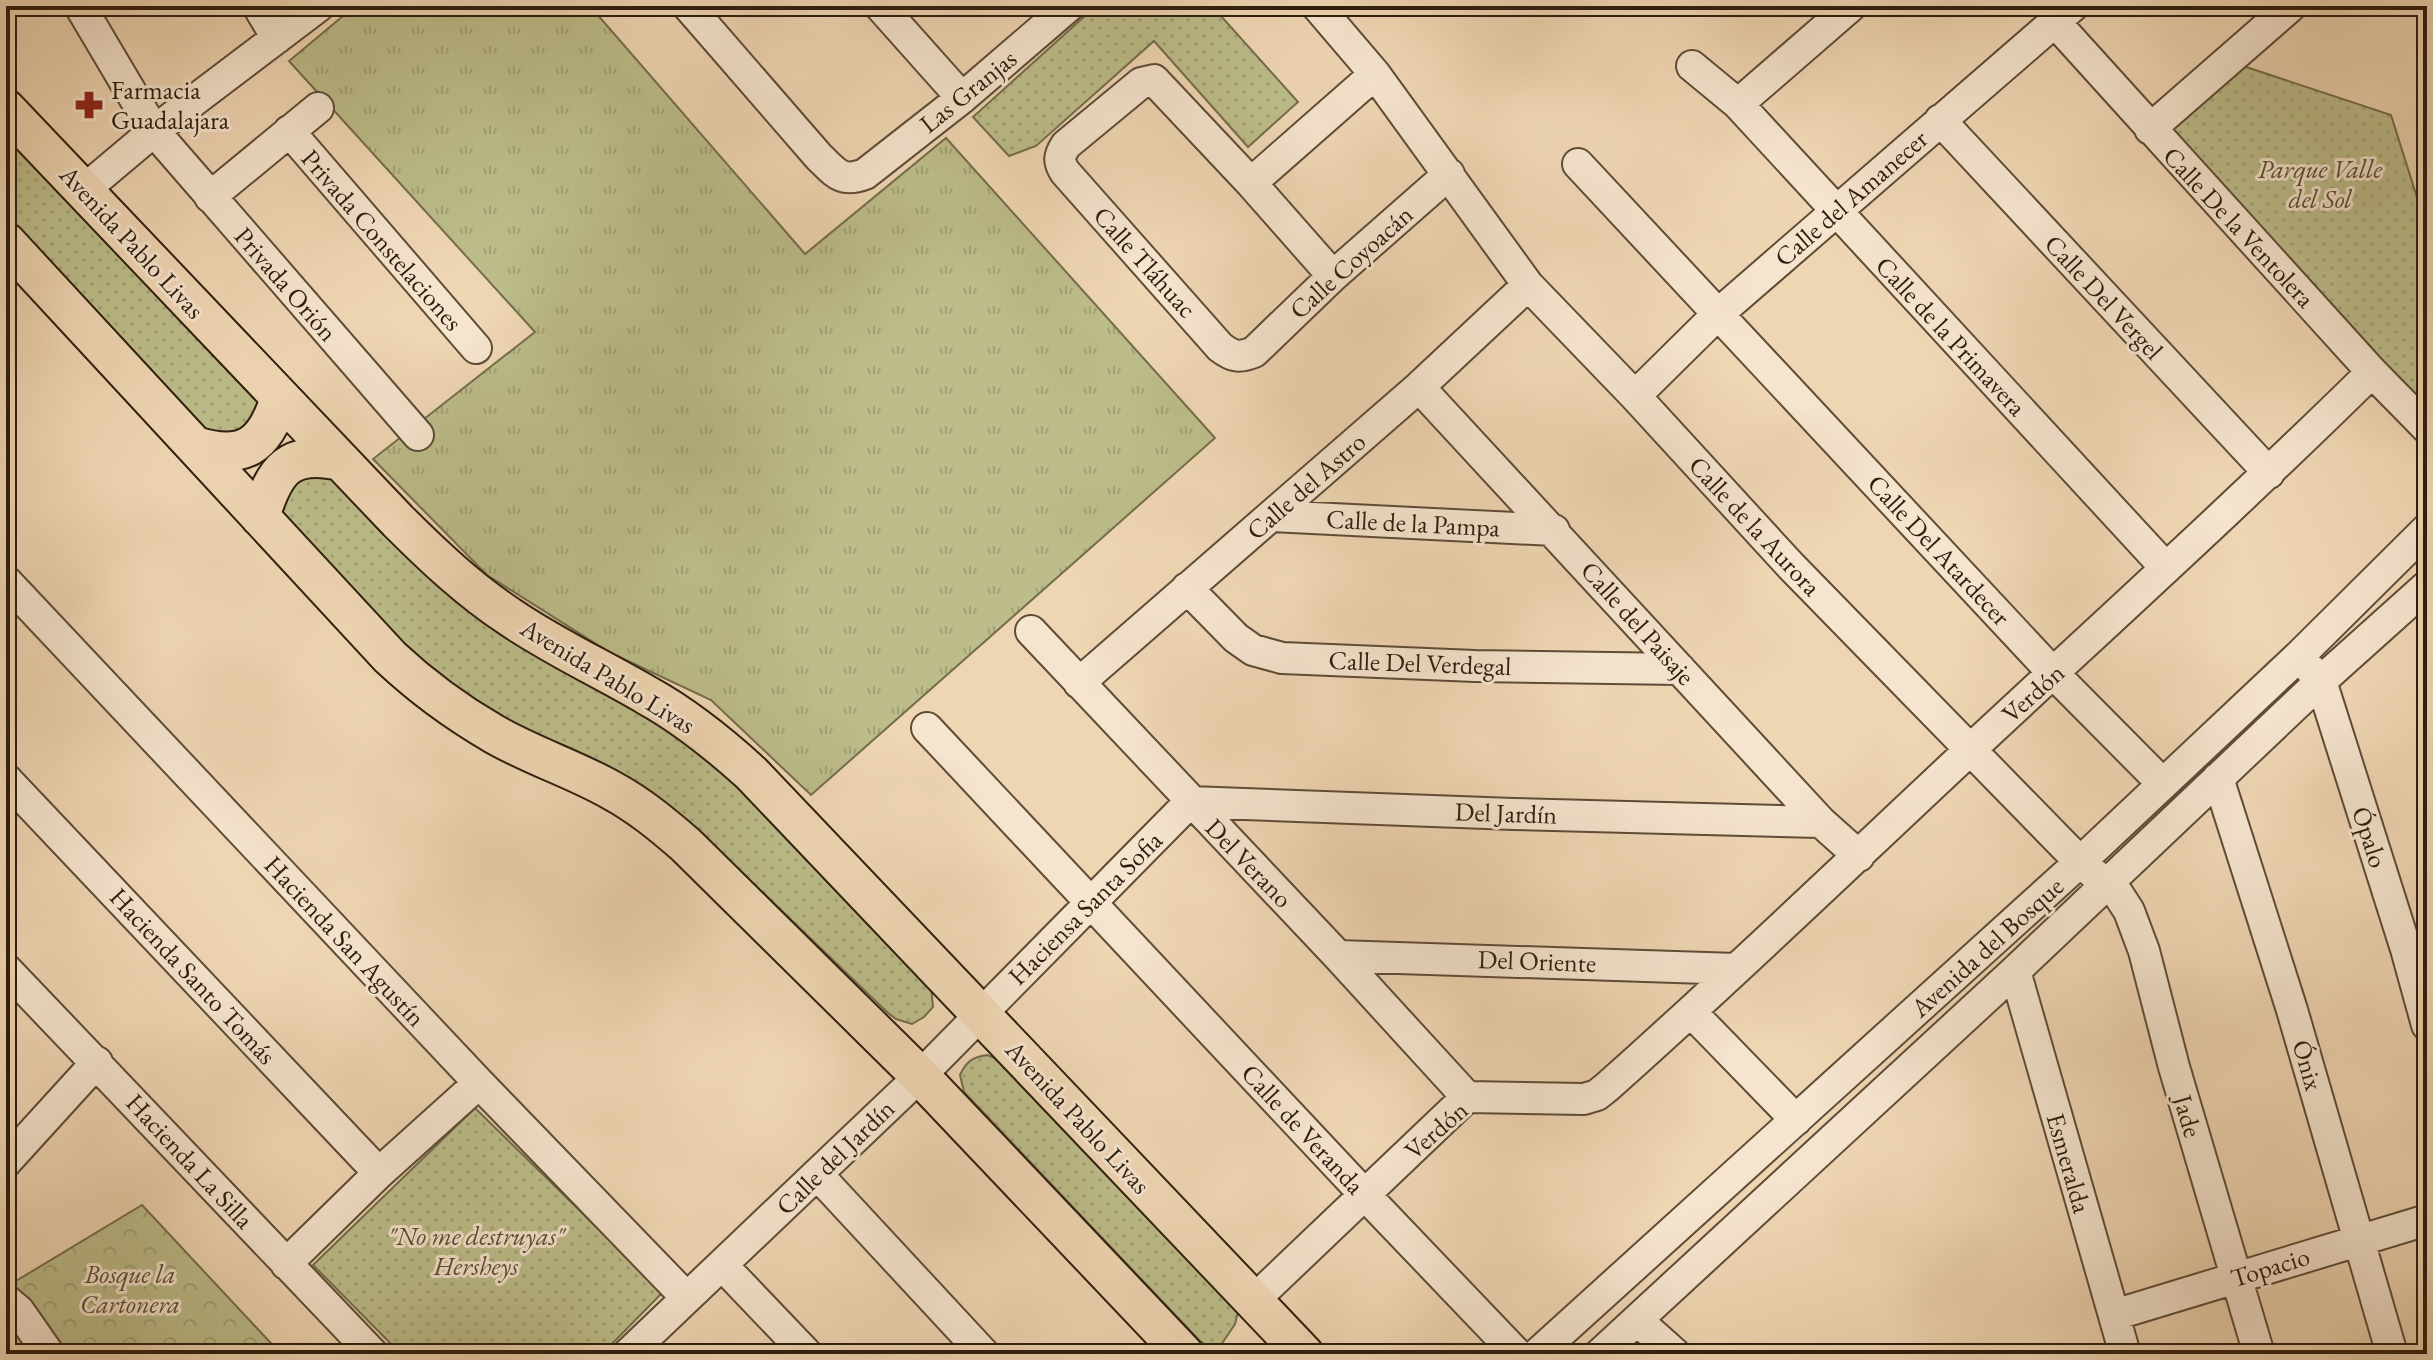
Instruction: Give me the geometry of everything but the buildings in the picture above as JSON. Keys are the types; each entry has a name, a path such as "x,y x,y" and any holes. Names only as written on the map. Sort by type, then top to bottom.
{"main road":[{"name":"Avenida Pablo Livas","path":"6,109 406,529 475,593 540,637 673,711 721,747 798,820 1304,1354"},
{"path":"6,242 363,630 415,680 497,736 610,789 634,804 716,871 920,1076 1184,1354"},
{"path":"195,446 224,454 248,448 265,431 280,398"},
{"path":"260,517 274,481 290,463 309,457 341,461"}],"street":[{"name":"Privada Orión","path":"80,6 154,131 418,435"},
{"path":"258,6 277,38"},
{"path":"84,190 154,131 319,6"},
{"name":"Las Granjas","path":"688,6 819,157 839,175 852,179 865,174 962,98 1069,6"},
{"path":"880,6 962,98"},
{"name":"Calle de la Aurora","path":"1317,6 1375,74 1528,285 1791,566 2080,862"},
{"path":"1738,104 1851,6"},
{"path":"2150,129 2291,6"},
{"name":"Calle De la Ventolera","path":"2064,14 2150,129 2427,428"},
{"name":"Calle del Amanecer","path":"1635,396 1718,314 2064,14"},
{"name":"Calle de la Primavera","path":"1692,66 1738,104 2165,567"},
{"path":"1333,276 1251,183 1375,74"},
{"name":"Calle Tláhuac","path":"1251,183 1154,80 1141,83 1066,145 1060,154 1059,162 1065,172 1220,347 1231,356 1243,357 1254,352"},
{"path":"210,197 318,108"},
{"name":"Calle Del Vergel","path":"1940,120 2269,473"},
{"name":"Privada Constelaciones","path":"289,131 476,348"},
{"name":"Calle Del Atardecer","path":"1578,164 2054,674 2162,783"},
{"name":"Calle Coyoacán","path":"1254,352 1333,276 1449,174"},
{"name":"Calle del Astro","path":"1079,683 1419,387 1528,285"},
{"name":"Verdón","path":"1253,1301 1467,1097 1584,1099 1597,1095 1859,856 2269,473 2372,372"},
{"name":"Calle del Paisaje","path":"1419,387 1821,822 1859,856"},
{"name":"Calle de la Pampa","path":"1272,516 1554,530"},
{"name":"Avenida del Bosque","path":"1537,1354 2080,862 2299,656 2427,529"},
{"name":"Hacienda San Agustín","path":"8,588 686,1297"},
{"name":"Calle Del Verdegal","path":"1187,588 1236,638 1253,650 1282,658 1475,666 1680,669"},
{"name":"Avenida del Bosque","path":"1600,1354 2015,971 2321,681 2426,591"},
{"name":"Del Verano","path":"1031,631 1467,1097"},
{"name":"Ópalo","path":"2299,656 2321,681 2427,1025"},
{"name":"Calle de Veranda","path":"927,728 1517,1354"},
{"name":"Ónix","path":"2218,778 2292,1010 2392,1354"},
{"name":"Hacienda Santo Tomás","path":"6,779 379,1173"},
{"name":"Haciensa Santa Sofia","path":"980,1014 1190,802"},
{"name":"Del Jardín","path":"1190,802 1821,822"},
{"name":"Jade","path":"2080,862 2118,894 2129,911 2144,951 2174,1067 2259,1354"},
{"name":"Del Oriente","path":"1338,956 1736,969"},
{"name":"Hacienda La Silla","path":"6,969 373,1354"},
{"name":"Esmeralda","path":"2015,971 2125,1354"},
{"path":"1691,1012 1796,1120"},
{"name":"Calle del Jardín","path":"634,1352 686,1297 920,1076 980,1014"},
{"path":"6,1162 97,1062"},
{"path":"286,1264 379,1173 479,1083"},
{"path":"817,1174 984,1354"},
{"name":"Topacio","path":"2114,1315 2427,1220"},
{"path":"722,1265 807,1354"},
{"path":"6,1300 19,1311 49,1354"},
{"path":"1637,1320 1675,1354"}],"green space":[{"path":"355,6 590,6 805,254 946,138 1215,438 811,795 711,700 609,652 487,575 373,459 535,332 289,61"},
{"path":"1096,6 1212,6 1298,102 1248,147 1154,41 1036,146 1009,156 973,117"},
{"name":"Parque Valle del Sol","path":"2228,61 2391,115 2421,210 2427,207 2427,428 2150,129"},
{"path":"6,128 260,401 252,432 208,437 6,215"},
{"path":"318,467 630,706 688,742 764,807 931,986 933,1007 912,1024 896,1019 729,860 666,805 523,731 463,694 399,642 280,517 280,492"},
{"path":"987,1055 997,1059 1238,1312 1235,1324 1221,1345 1210,1348 1199,1340 964,1092 960,1075 970,1061"},
{"name":"\"No me destruyas\" Hersheys","path":"475,1108 663,1292 602,1354 401,1354 313,1265"},
{"name":"Bosque la Cartonera","path":"142,1205 281,1354 6,1354 6,1287"}],"place":[{"name":"Farmacia Guadalajara","path":"89,105"}]}
